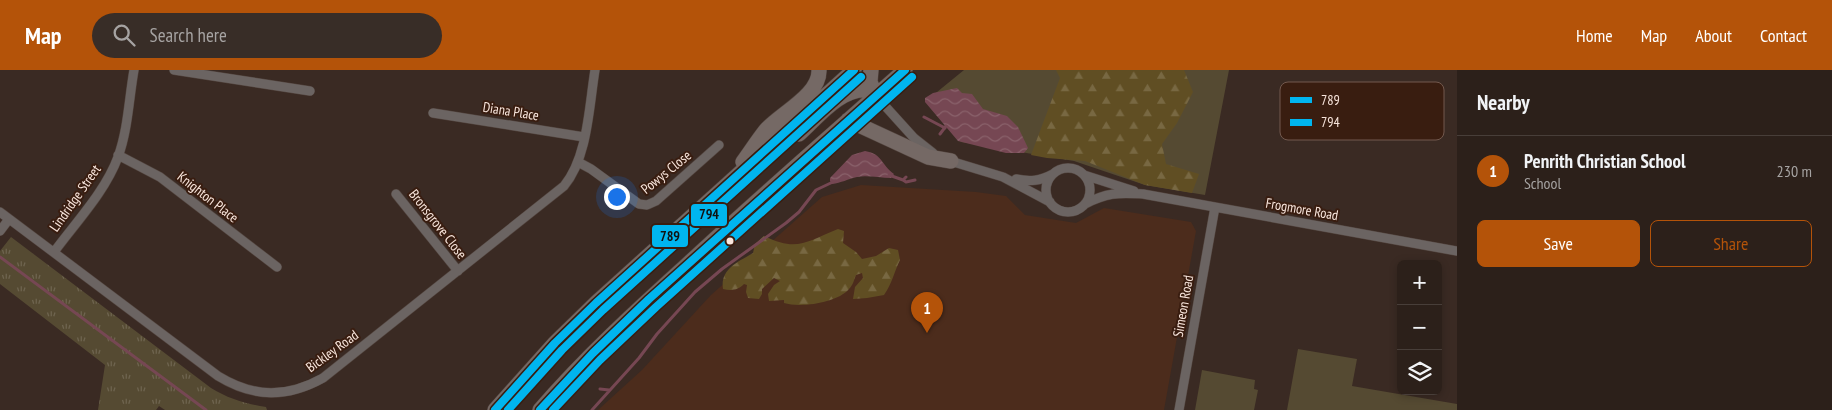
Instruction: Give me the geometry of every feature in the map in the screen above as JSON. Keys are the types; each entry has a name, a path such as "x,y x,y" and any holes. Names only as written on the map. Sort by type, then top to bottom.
{"highway":[{"path":"724,187 767,129 814,88 819,70"},
{"path":"495,410 555,343 596,302 854,70"},
{"path":"871,70 870,82 876,96"},
{"path":"540,410 588,356 627,319 748,208 905,70"},
{"path":"724,187 775,154 835,102 851,92 868,90 876,96"},
{"path":"848,120 928,157 951,161"}],"street":[{"name":"Lindridge Street","path":"54,252 103,185 118,155 124,134 134,70"},
{"path":"174,70 310,91"},
{"name":"Bickley Road","path":"0,212 218,376 238,387 268,393 288,391 323,378 558,193 571,177 578,162 595,70"},
{"path":"876,96 920,144 938,156 1003,177 1033,181 1041,180 1064,169 1075,169 1084,174 1090,189 1085,204 1077,210 1067,211 1058,208 1003,177"},
{"name":"Diana Place","path":"433,113 584,137"},
{"name":"Powys Close","path":"578,162 591,169 636,203 647,205 656,201 719,145"},
{"name":"Knighton Place","path":"118,155 151,171 277,267"},
{"path":"1050,202 1047,188 1048,182 1054,173"},
{"name":"Frogmore Road","path":"1084,174 1143,194"},
{"name":"Frogmore Road","path":"1085,204 1100,196 1112,193 1143,194 1457,250"},
{"name":"Bronsgrove Close","path":"396,194 458,271"},
{"name":"Simeon Road","path":"1179,410 1215,207"},
{"path":"0,231 9,219"}],"shaded area":[{"path":"861,185 976,192 1006,196 1025,215 1076,223 1104,208 1191,222 1196,231 1164,410 598,410 642,370 711,295 822,197"}],"green space":[{"path":"964,70 1229,70 1205,195 1145,185 1074,161 961,142 926,101"},
{"path":"1056,70 1184,70 1193,92 1177,123 1162,144 1166,164 1199,174 1192,193 1145,185 1085,161 1031,155 1060,78"},
{"path":"838,229 844,231 843,243 862,259 876,256 889,248 898,250 900,260 884,295 853,299 855,287 863,278 862,273 856,275 852,286 843,294 828,301 818,303 800,305 784,303 784,300 769,301 768,294 774,285 780,281 774,278 762,289 759,299 748,298 746,292 747,285 744,284 735,290 723,289 724,276 727,271 753,253 755,244 764,236 775,241 793,244 809,241"},
{"path":"11,237 211,388 238,400 266,407 267,410 165,410 159,406 156,410 98,410 105,365 0,284 0,251"},
{"path":"1298,349 1357,359 1352,386 1457,404 1457,410 1287,410"},
{"path":"1202,370 1255,380 1254,389 1258,390 1254,410 1195,410"}],"water":[{"path":"957,88 962,93 972,94 983,109 1007,116 1018,127 1028,148 1024,153 1006,153 958,141 925,102 925,98 933,93"},
{"path":"865,151 879,157 894,174 891,178 861,176 832,184 830,178 852,155"}],"waterway":[{"path":"924,117 945,128"},
{"path":"940,134 946,126"},
{"path":"889,175 903,180 906,177"},
{"path":"903,180 906,182 915,180"},
{"path":"592,410 695,292 722,269 786,223 799,212 816,190 835,181"},
{"path":"0,257 206,410"},
{"path":"600,389 609,390"}],"transit line":[{"name":"789","path":"495,410 555,343 596,303 854,70"},
{"name":"789","path":"540,410 593,353 649,299 905,70"},
{"name":"794","path":"508,410 562,350 603,310 861,77"},
{"name":"794","path":"553,410 600,360 656,307 912,77"}],"place":[{"name":"Penrith Christian School","path":"927,333"}]}
